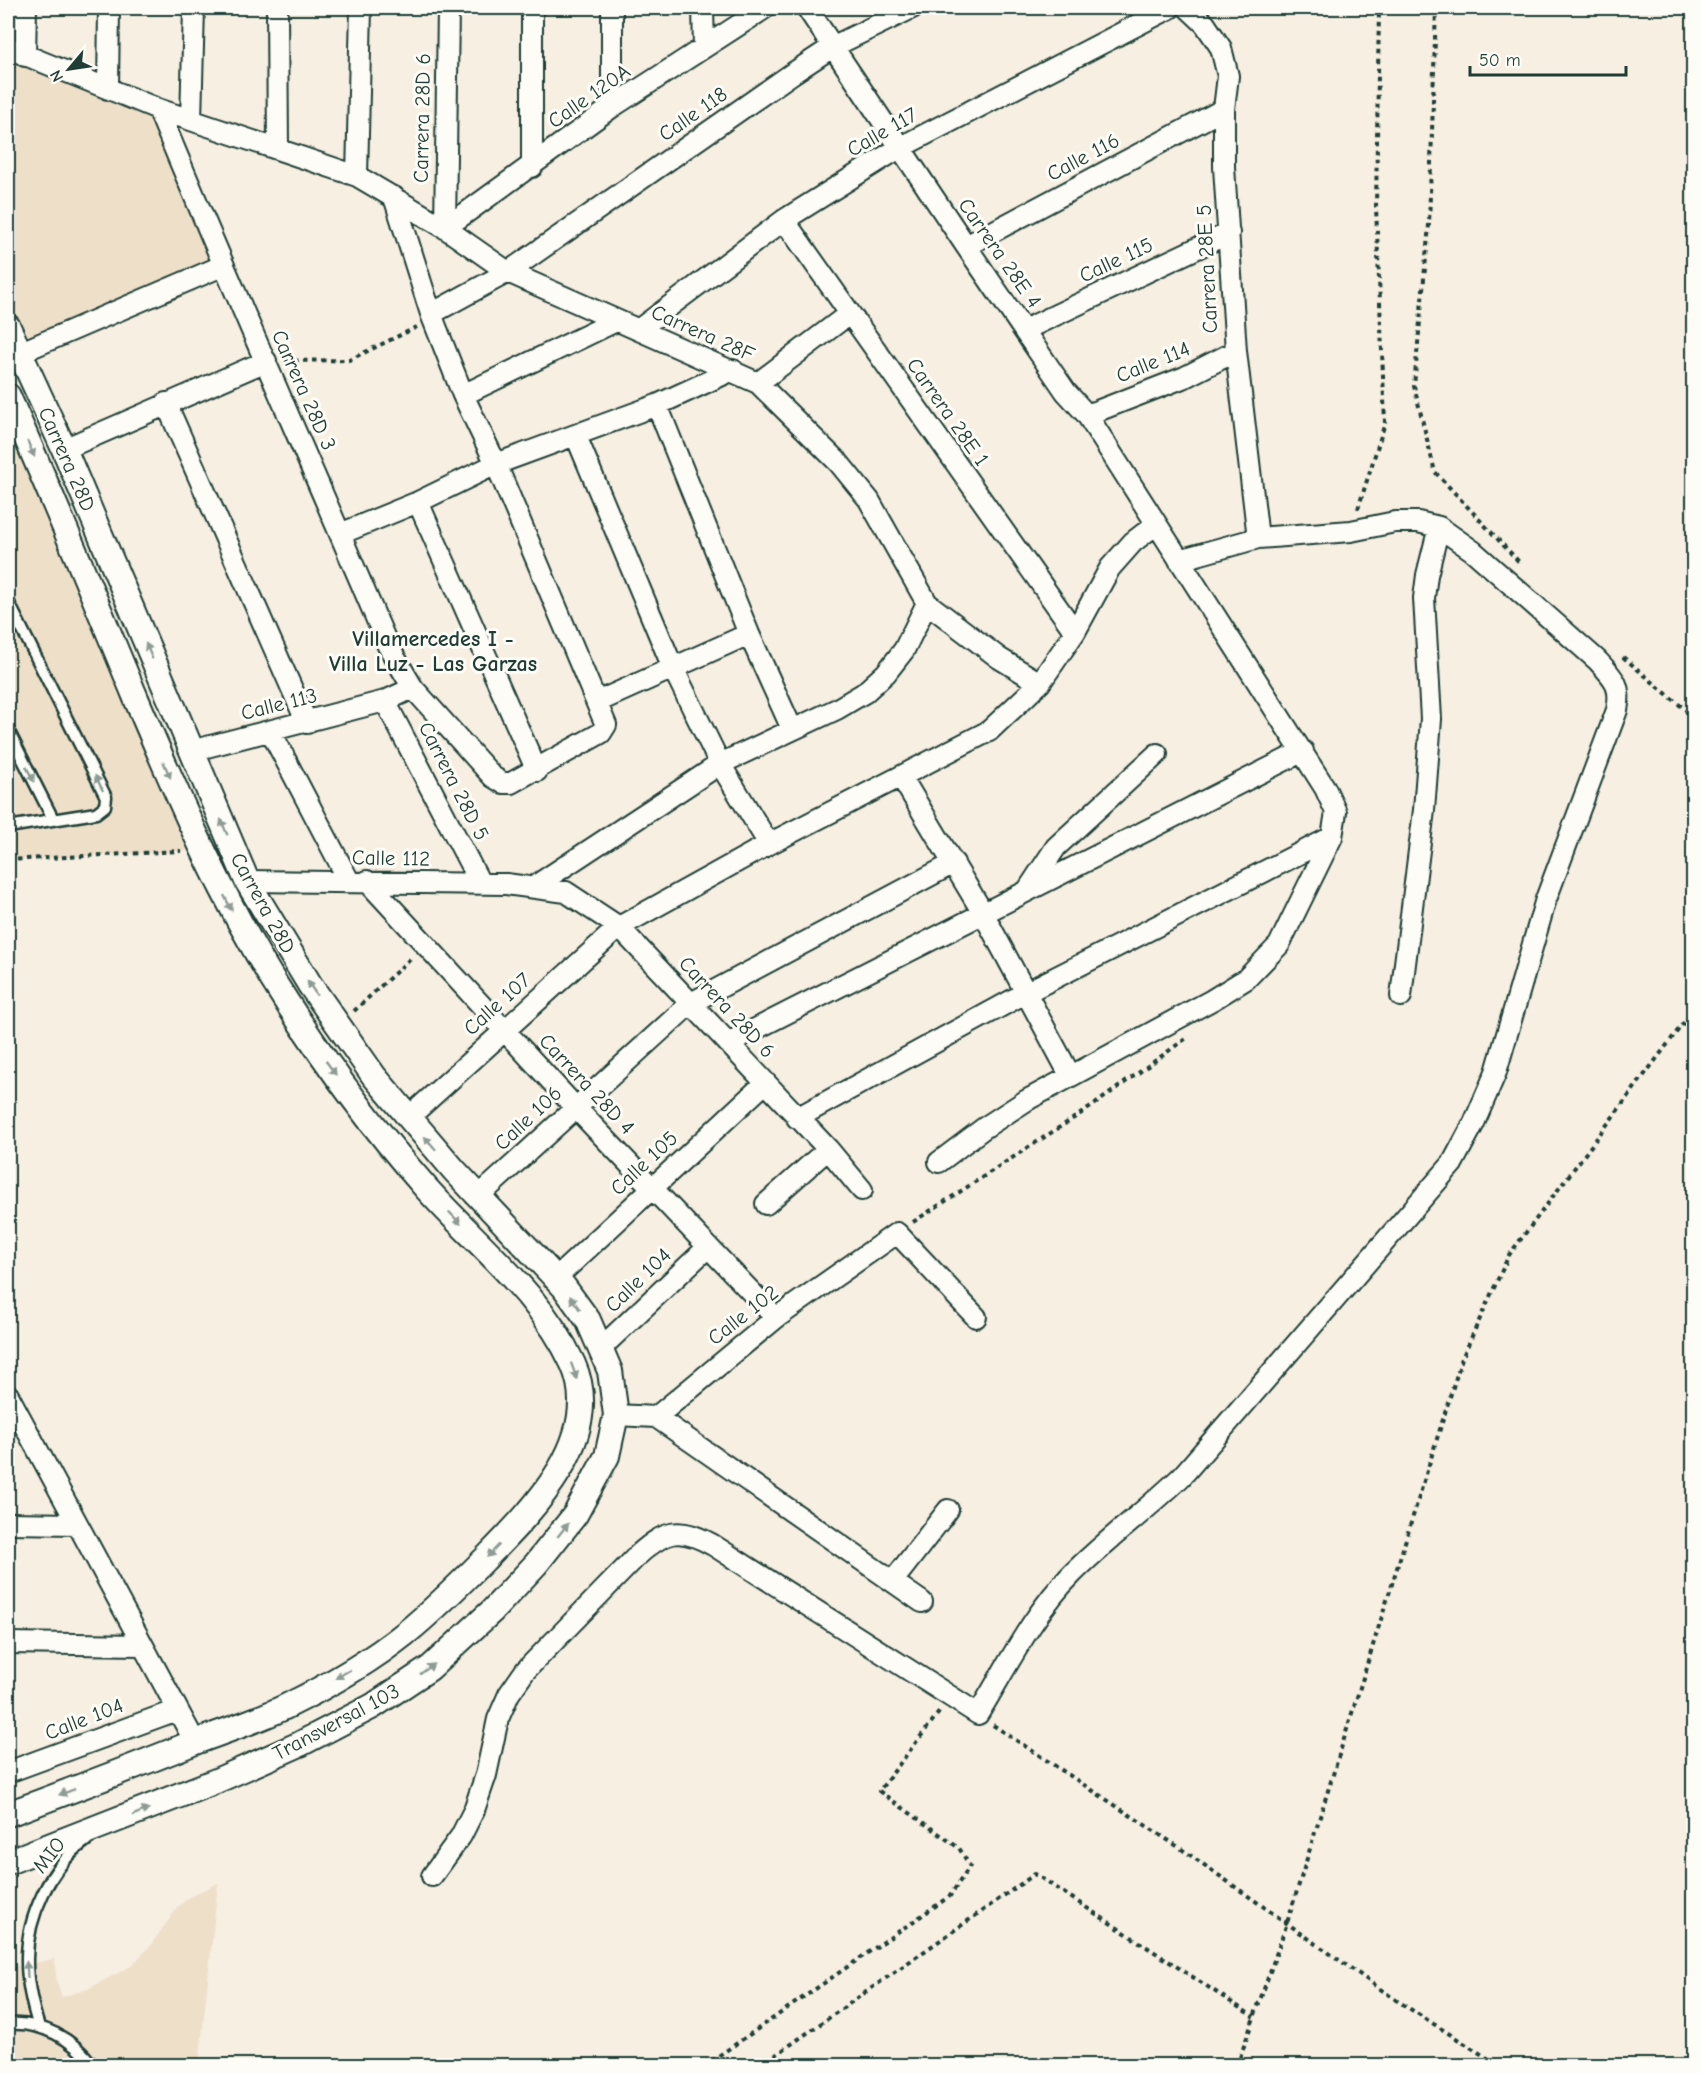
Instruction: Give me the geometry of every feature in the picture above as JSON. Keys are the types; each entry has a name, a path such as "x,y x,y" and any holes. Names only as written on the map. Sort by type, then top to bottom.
{"street":[{"path":"26,8 16,52 158,109 357,176 361,8"},
{"path":"108,89 109,8"},
{"path":"191,120 194,8"},
{"path":"277,8 278,149"},
{"name":"Carrera 28D 6","path":"445,228 448,8"},
{"path":"532,8 532,167"},
{"path":"612,8 612,107"},
{"path":"703,8 704,47"},
{"name":"Calle 120A","path":"445,228 612,107 765,8"},
{"name":"Carrera 28E 4","path":"807,8 899,148 1066,392 1087,415 1155,525 1303,751 1336,812 1332,837"},
{"name":"Calle 118","path":"431,314 508,272 834,46 912,8"},
{"name":"Calle 117","path":"638,330 784,220 899,148 1170,8"},
{"name":"Carrera 28E 5","path":"1188,8 1205,24 1221,48 1228,76 1224,110 1236,351 1258,538"},
{"name":"Carrera 28D 3","path":"158,109 222,266 266,361 388,646 413,688"},
{"name":"Calle 116","path":"966,246 1224,110"},
{"name":"Carrera 28F","path":"357,176 445,228 508,272 616,321 734,370 758,383 839,463 869,500 927,603 999,658 1040,684"},
{"path":"394,197 431,314 463,395 496,464 606,725 604,729 537,771 511,783 503,783 493,777 413,688"},
{"name":"Carrera 28E 1","path":"784,220 1075,632"},
{"name":"Calle 115","path":"1024,330 1229,233"},
{"path":"19,353 222,266"},
{"path":"758,383 849,314"},
{"path":"463,395 616,321"},
{"name":"Carrera 28D","path":"8,327 64,449 247,880 338,1026 408,1118 556,1278 588,1320 602,1347 610,1371 616,1415"},
{"name":"Calle 114","path":"1087,415 1185,377 1236,351"},
{"path":"64,449 266,361"},
{"path":"340,534 418,502 496,464 657,405 734,370"},
{"name":"Carrera 28D","path":"8,396 203,850 246,938 333,1070 426,1188 519,1287 560,1340 574,1367 582,1395 580,1416"},
{"path":"166,403 307,723"},
{"path":"657,405 749,634 792,729"},
{"path":"576,436 673,668 720,764 769,844"},
{"path":"418,502 537,771"},
{"path":"432,1876 461,1836 474,1810 491,1757 498,1719 514,1686 533,1663 638,1555 653,1541 672,1534 692,1533 713,1545 949,1699 978,1714 1043,1609 1072,1575 1147,1511 1182,1476 1452,1164 1474,1123 1496,1072 1546,898 1617,711 1620,693 1613,676 1473,551 1439,526 1395,522 1351,531 1258,538 1179,560"},
{"name":"Calle 107","path":"408,1118 619,927 769,844 902,778 989,731 1040,684 1075,632 1110,568 1133,542 1155,525"},
{"path":"1401,996 1424,810 1431,719 1424,598 1426,575 1439,526"},
{"path":"535,886 720,764 837,709 864,693 886,673 904,650 927,603"},
{"path":"597,702 749,634"},
{"name":"Calle 113","path":"191,751 307,723 385,701 413,688"},
{"name":"Carrera 28D 5","path":"385,701 480,883"},
{"name":"Carrera 28D 4","path":"271,732 358,881 425,945 652,1189 776,1318"},
{"path":"728,1043 1303,751"},
{"path":"1027,891 1056,847 1157,754"},
{"path":"902,778 983,913 1070,1075"},
{"path":"797,1118 1026,992 1332,837"},
{"path":"939,1162 984,1128 1070,1075 1212,1000 1246,979 1279,945 1332,837"},
{"name":"Calle 106","path":"479,1196 691,1003 954,863"},
{"name":"Calle 112","path":"247,880 480,883 535,886"},
{"name":"Carrera 28D 6","path":"535,886 566,892 619,927 828,1149 862,1190"},
{"name":"Calle 105","path":"556,1278 765,1083"},
{"path":"766,1204 828,1149"},
{"path":"897,1233 976,1317"},
{"name":"Calle 102","path":"656,1417 776,1318 897,1233"},
{"name":"Calle 104","path":"602,1347 708,1247"},
{"path":"10,1404 195,1743"},
{"path":"616,1415 656,1417 922,1602"},
{"name":"Transversal 103","path":"8,1862 110,1824 300,1744 373,1706 430,1668 492,1611 536,1564 575,1515 607,1456 616,1415"},
{"name":"Transversal 103","path":"8,1814 283,1708 354,1668 405,1634 463,1581 545,1496 561,1468 580,1416"},
{"path":"893,1581 948,1510"},
{"path":"8,1523 77,1524"},
{"path":"8,1643 142,1645"},
{"name":"Calle 104","path":"8,1772 177,1710"}],"lane":[{"path":"8,601 106,797 105,806 96,813 8,827"},
{"path":"8,730 53,819"},
{"name":"MIO","path":"39,2027 29,1994 27,1961 31,1928 38,1907 59,1868 82,1843 110,1824"},
{"path":"8,2024 39,2027 74,2044 93,2066"}],"path":[{"path":"1351,531 1385,423 1376,207 1379,8"},
{"path":"1436,8 1429,225 1414,386 1435,471 1527,571"},
{"path":"266,361 349,360 415,329 431,314"},
{"path":"1620,654 1694,717"},
{"path":"8,860 203,850"},
{"path":"338,1026 425,945"},
{"path":"1237,2066 1287,1923 1462,1358 1509,1255 1694,1009"},
{"path":"897,1233 1091,1107 1190,1036"},
{"path":"704,2066 950,1896 970,1866 959,1848 879,1791 949,1699"},
{"path":"978,1714 1180,1848 1396,2000 1500,2066"},
{"path":"760,2066 1035,1874 1254,2017"}],"shaded area":[{"path":"8,48 158,109 222,266 19,353 8,327"},
{"path":"8,396 203,850 8,860"},
{"path":"218,1883 199,2065 8,2066 8,1968 54,1959 57,1984 62,1997 88,1989 131,1966 150,1946 178,1907 191,1896"}],"district":[{"name":"Villamercedes I - Villa Luz - Las Garzas","path":"433,650"}]}
